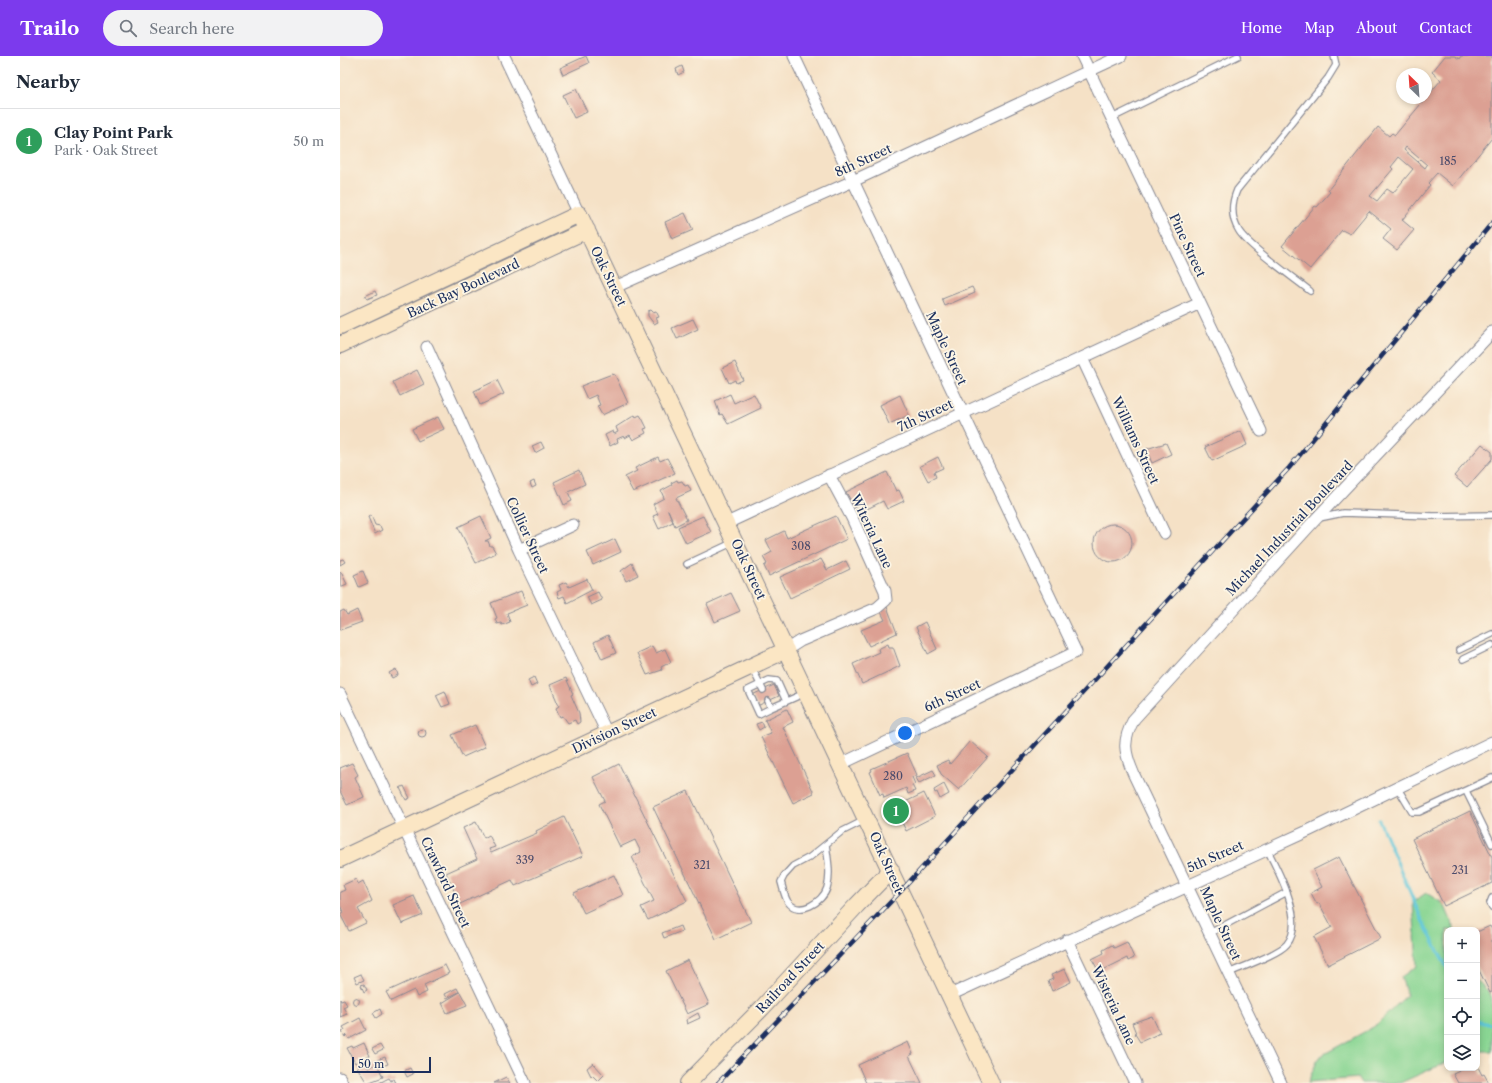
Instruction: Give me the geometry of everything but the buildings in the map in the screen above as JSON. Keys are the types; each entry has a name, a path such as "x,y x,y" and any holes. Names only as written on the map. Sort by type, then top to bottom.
{"main road":[{"name":"Oak Street","path":"579,214 727,522 991,1083"},
{"name":"Back Bay Boulevard","path":"340,326 579,214"},
{"name":"Back Bay Boulevard","path":"340,345 587,230"},
{"name":"Division Street","path":"340,858 786,650"},
{"name":"Railroad Street","path":"688,1083 762,1008 891,870"}],"street":[{"name":"Oak Street","path":"504,56 579,214"},
{"name":"Maple Street","path":"794,56 962,414 1076,652"},
{"name":"Pine Street","path":"1082,56 1261,431"},
{"name":"8th Street","path":"615,287 853,181 1121,56"},
{"name":"7th Street","path":"727,522 1200,303"},
{"name":"Michael Industrial Boulevard","path":"1126,754 1126,737 1134,718 1314,521 1492,332"},
{"name":"Collier Street","path":"427,347 519,550 607,733"},
{"name":"Williams Street","path":"1082,358 1164,533"},
{"name":"Witeria Lane","path":"829,476 852,518 885,591 886,600"},
{"path":"519,550 573,524"},
{"name":"Division Street","path":"786,650 800,641 877,608 886,600"},
{"name":"6th Street","path":"841,764 1076,652"},
{"name":"Crawford Street","path":"340,694 525,1083"},
{"name":"5th Street","path":"950,995 1267,849 1492,742"},
{"name":"Maple Street","path":"1126,754 1134,775 1281,1083"},
{"name":"Wisteria Lane","path":"1067,940 1135,1083"},
{"path":"340,1078 342,1083"}],"lane":[{"path":"1112,118 1238,56"},
{"path":"1310,291 1250,243 1240,232 1234,217 1232,202 1237,190 1328,78 1336,65 1334,56"},
{"path":"1314,521 1323,517 1343,513 1433,516 1492,515"},
{"path":"687,564 736,541"},
{"path":"1459,650 1492,634"},
{"path":"1463,659 1492,645"},
{"path":"752,666 763,690"},
{"path":"786,701 777,681 769,680 748,690 759,714 806,692"},
{"path":"768,701 771,708"},
{"path":"1397,787 1412,812 1419,812 1492,778"},
{"path":"1466,791 1492,844"},
{"path":"826,845 829,871 827,888 822,899 811,906 800,908 794,906 789,903 781,882 784,876 794,866 810,857 841,832 867,819"},
{"path":"1229,973 1286,945 1292,935 1293,919 1287,892 1267,849"},
{"path":"1210,933 1287,892"},
{"path":"1492,898 1490,903 1492,907"}],"green space":[{"path":"1426,893 1444,904 1454,927 1444,927 1444,1063 1400,1083 1361,1083 1358,1078 1308,1082 1319,1057 1375,1026 1407,995 1401,977 1417,966 1413,902"},
{"path":"1480,983 1490,993 1492,999 1492,1051 1480,1051"}],"waterway":[{"path":"1379,820 1422,920 1444,963"},
{"path":"1480,1022 1492,1025"}],"railway":[{"path":"718,1083 900,892 1289,468 1492,223"}],"place":[{"name":"Clay Point Park","path":"896,811"}]}
